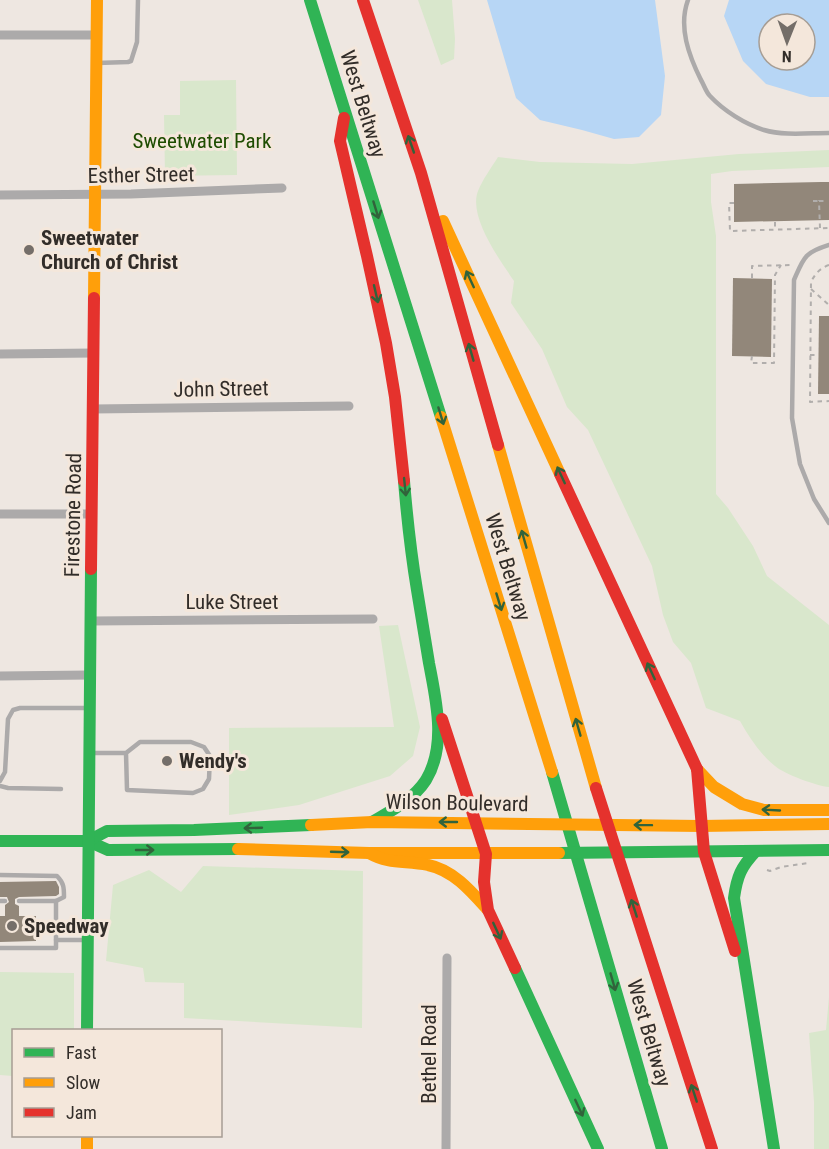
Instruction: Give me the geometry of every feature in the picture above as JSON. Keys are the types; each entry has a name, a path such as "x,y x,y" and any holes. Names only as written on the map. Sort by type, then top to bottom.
{"main road":[{"name":"Firestone Road","path":"87,1029 97,0"},
{"name":"West Beltway","path":"310,0 557,787 662,1149"},
{"name":"West Beltway","path":"363,0 421,173 594,783 712,1149"},
{"path":"345,115 340,141 379,306 391,373 414,569 435,698 437,739 431,771 422,786 410,799 372,822"},
{"path":"421,173 697,769 714,787 742,804 764,810 829,810"},
{"path":"435,698 486,854 484,866 488,910 598,1149"},
{"path":"697,769 704,852 748,989"},
{"name":"Wilson Boulevard","path":"88,841 107,831 194,830 372,822 701,826 829,824"},
{"name":"Wilson Boulevard","path":"0,841 88,841 108,850 234,849 369,853 829,850"},
{"path":"756,851 741,866 734,898 774,1149"},
{"path":"369,853 387,862 429,865 441,869 470,890 488,910"}],"street":[{"path":"0,34 97,35"},
{"name":"Esther Street","path":"0,195 282,188"},
{"path":"0,354 94,353"},
{"name":"John Street","path":"93,409 349,406"},
{"path":"0,514 92,514"},
{"name":"Luke Street","path":"91,621 373,620"},
{"path":"0,676 90,675"},
{"name":"Bethel Road","path":"446,1149 447,958"}],"lane":[{"path":"97,63 128,63 131,61 137,42 138,0"},
{"path":"688,0 684,25 686,44 692,62 709,95 729,112 765,130 783,133 829,133"},
{"path":"829,245 812,251 802,261 794,280 792,418 800,464 814,499 829,524"},
{"path":"0,781 5,772 8,719 13,710 20,708 90,708"},
{"path":"89,753 126,753 140,742 191,742 204,747 210,756 209,780 203,789 193,793 128,790 126,753"},
{"path":"0,786 62,789"},
{"path":"0,875 24,879 57,876 62,880 64,897 23,900"},
{"path":"0,948 56,948 53,899"},
{"path":"56,940 88,940"}],"path":[{"path":"813,201 824,201"},
{"path":"819,201 820,228"},
{"path":"734,203 729,203 730,231 829,228"},
{"path":"775,222 775,230"},
{"path":"829,264 822,267 811,281 810,402 829,401"},
{"path":"752,356 752,363 774,363 775,275 781,265"},
{"path":"752,278 752,266 793,265 811,281"},
{"path":"810,289 829,305"},
{"path":"810,355 819,355"},
{"path":"767,870 810,863"}],"green space":[{"path":"418,0 452,0 454,59 441,65"},
{"name":"Sweetwater Park","path":"236,80 237,175 165,176 164,115 180,115 180,81"},
{"path":"829,150 829,167 711,174 711,202 716,236 716,494 753,546 767,576 829,625 829,787 801,779 779,769 760,751 740,721 706,708 691,663 673,642 663,615 652,566 588,430 567,407 542,349 511,303 514,281 487,238 477,213 476,201 480,187 498,157 540,162 632,164 739,154"},
{"path":"398,625 420,727 413,756 390,776 299,805 229,815 229,728 394,727 379,626"},
{"path":"203,866 363,871 362,1028 184,1018 184,983 145,982 143,968 106,961 113,885 149,870 181,892"},
{"path":"0,972 74,973 74,1029 12,1029 12,1076 0,1075"},
{"path":"829,997 829,1149 814,1149 814,1102 809,1033 826,1030"}],"water":[{"path":"487,0 655,0 665,76 661,115 639,137 614,139 540,120 516,98"},
{"path":"729,0 829,0 829,97 810,97 766,84 743,61 724,16"}],"building":[{"path":"829,182 829,220 734,222 734,184"},
{"path":"733,278 772,279 771,357 732,356"},
{"path":"819,316 829,316 829,394 818,394"},
{"path":"56,881 59,894 56,896 15,899 15,904 19,906 19,916 36,916 36,941 0,942 0,916 5,916 5,905 9,902 7,897 0,897 0,882"}],"traffic: fast":[{"path":"310,0 441,417"},
{"path":"372,822 401,804 421,787 432,766 438,737 437,707 413,563 404,481"},
{"path":"87,1029 91,569"},
{"path":"552,772 662,1149"},
{"path":"88,841 107,831 311,825"},
{"path":"0,841 88,841 108,850 238,849"},
{"path":"559,853 829,850"},
{"path":"756,851 740,872 734,898 774,1149"},
{"path":"515,968 598,1149"}],"traffic: slow":[{"path":"94,298 97,0"},
{"path":"443,221 560,474"},
{"path":"441,417 552,772"},
{"path":"498,445 596,788"},
{"path":"697,769 714,787 742,804 764,810 829,810"},
{"path":"311,825 372,822 701,826 829,824"},
{"path":"238,849 369,853 559,853"},
{"path":"369,853 391,861 428,865 446,871 461,882 487,909"},
{"path":"87,1137 87,1149"}],"traffic: jam":[{"path":"363,0 421,173 498,445"},
{"path":"344,118 340,141 386,343 395,397 404,481"},
{"path":"91,569 94,298"},
{"path":"560,474 697,769"},
{"path":"442,719 486,854 484,882 488,910 515,968"},
{"path":"697,769 704,852 735,951"},
{"path":"596,788 712,1149"}],"place":[{"name":"Sweetwater Church of Christ","path":"29,250"},
{"name":"Wendy's","path":"167,761"},
{"name":"Speedway","path":"12,926"}]}
